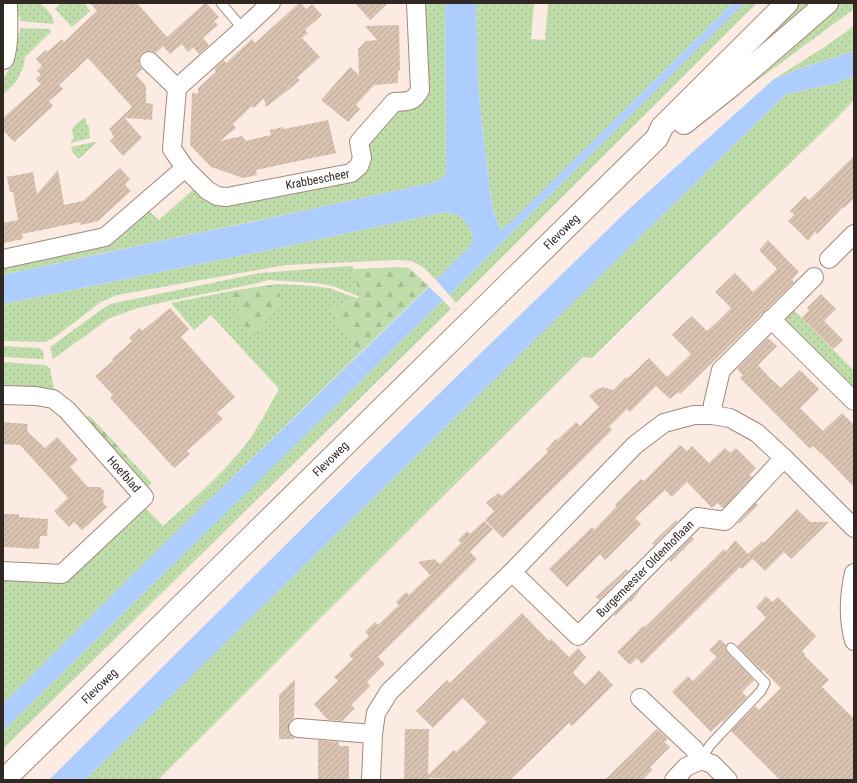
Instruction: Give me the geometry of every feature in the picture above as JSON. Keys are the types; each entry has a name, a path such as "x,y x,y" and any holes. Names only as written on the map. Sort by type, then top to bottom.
{"main road":[{"path":"3,58 5,50 6,3"},
{"name":"Flevoweg","path":"4,780 657,138 662,127 708,93 787,3"},
{"name":"Flevoweg","path":"708,93 732,86 827,3"}],"street":[{"path":"149,62 177,88 271,3"},
{"name":"Krabbescheer","path":"177,88 172,149 185,168 208,190 217,196 227,197 351,173 359,166 362,158 359,142 394,102 411,100 417,96 420,90 416,3"},
{"path":"3,259 105,237 185,168"},
{"path":"829,259 854,234"},
{"path":"712,415 721,370 814,277"},
{"path":"771,319 854,401"},
{"name":"Hoefblad","path":"3,395 36,396 53,399 67,410 144,497 62,574 3,571"},
{"path":"371,780 373,734 376,713 389,692 512,572 635,445 664,423 694,415 712,415 730,418 756,433 784,458 854,528"},
{"name":"Burgemeester Oldenhoflaan","path":"512,572 578,636 697,517 725,521 784,458"},
{"path":"854,574 851,586 850,624 854,641"},
{"path":"640,698 694,749 701,760 712,764 728,780"},
{"path":"298,728 373,734"},
{"path":"674,780 686,767 701,760"}],"lane":[{"path":"221,3 244,29"},
{"path":"701,760 710,744 761,691 765,683 731,648"}],"green space":[{"path":"15,3 40,3 53,18 53,24 20,21 20,17 15,16"},
{"path":"61,3 84,3 90,11 72,27 55,9"},
{"path":"424,3 445,3 446,174 436,182 3,275 3,267 110,244 147,209 159,220 196,187 212,203 351,178 367,144 397,108 412,107"},
{"path":"476,3 534,3 531,39 545,40 548,3 733,3 510,223 500,230 492,206 483,135 478,82"},
{"path":"744,3 757,3 456,303 449,295"},
{"path":"798,3 814,3 715,84"},
{"path":"841,3 854,3 854,9 705,119 703,114"},
{"path":"854,26 854,51 796,70 774,79 826,46"},
{"path":"20,28 51,29 50,33 25,57 24,65 16,82 5,93 3,88 3,79 14,57 15,34 20,33"},
{"path":"854,76 854,100 837,118 592,358 583,357 158,780 85,780 786,94 836,83"},
{"path":"84,118 87,120 86,123 89,127 90,138 71,143 71,140 74,139 72,130 76,124"},
{"path":"97,142 79,159 73,153 71,147"},
{"path":"445,212 455,214 462,218 471,231 473,238 472,244 436,280 424,268 412,261 398,260 286,265 117,295 101,302 55,337 45,342 3,341 3,304 283,247"},
{"path":"353,266 360,297 333,286 315,283 269,280 138,308 110,318 53,359 50,347 110,304 260,273"},
{"path":"409,268 429,286 360,353 332,311 359,297 354,269"},
{"path":"275,284 329,288 356,298 332,311 360,353 128,579 3,704 3,578 57,581 145,507 163,526 206,487 237,455 255,431 279,389 211,315 194,330 171,303"},
{"path":"275,286 280,295 281,305 262,325 262,330 258,334 250,332 236,318 245,310 238,302 235,302 229,295 229,292"},
{"path":"443,300 451,309 3,749 3,731"},
{"path":"794,310 854,371 854,393 784,319"},
{"path":"3,346 40,348 43,351 44,359 3,357"},
{"path":"3,362 45,365 50,368 55,393 3,390"},
{"path":"89,415 152,483 147,487 85,419"}],"water":[{"path":"445,3 476,3 478,82 483,135 492,206 500,230 510,223 733,3 744,3 449,295 436,280 472,244 473,238 471,231 462,218 455,214 445,212 283,247 3,304 3,275 436,182 446,174"},
{"path":"854,51 854,76 836,83 786,94 85,780 49,780 370,461 629,209 774,79 796,70"},
{"path":"429,287 443,300 3,731 3,704 128,579"}],"building":[{"path":"90,3 137,3 167,37 205,3 219,17 214,21 218,25 203,38 209,45 199,54 193,47 188,52 182,44 170,54 163,46 156,53 146,51 141,54 139,64 142,69 136,75 146,86 146,103 153,104 152,120 145,119 145,121 143,119 125,118 142,138 123,156 110,141 114,137 109,129 132,107 88,58 59,85 63,89 49,101 53,106 14,142 3,130 3,118 41,84 36,79 41,74 37,71 42,66 36,59 62,39 64,42 97,11"},
{"path":"299,3 301,3 306,9 312,4 322,15 305,30 308,33 302,38 320,57 297,78 300,80 266,107 264,98 254,108 252,106 233,124 236,128 220,141 242,136 246,141 271,135 270,130 283,127 284,129 328,120 336,153 256,170 257,175 243,178 211,167 190,145 192,93 198,94 198,88 216,72 214,69 224,60 226,63 252,39 255,43"},
{"path":"355,3 388,3 370,20"},
{"path":"399,25 400,70 398,71 398,83 374,85 356,105 360,109 348,122 321,100 350,67 359,75 358,49 366,41 377,40 365,26"},
{"path":"854,156 854,198 844,208 843,207 817,234 815,232 808,241 788,221 794,215 790,211 805,196 809,200"},
{"path":"120,168 130,179 125,185 131,191 98,221 81,225 80,222 22,234 23,239 3,243 3,223 18,220 13,192 10,192 7,177 33,172 37,194 58,170 64,205 83,201"},
{"path":"768,240 799,272 792,280 794,282 680,394 678,392 670,399 656,386 630,412 627,409 609,427 612,430 503,538 485,520 494,511 486,503 498,493 502,496 548,452 546,450 556,439 557,440 576,422 580,426 599,407 589,396 596,390 603,387 613,390 649,358 667,377 691,354 672,335 692,316 707,331 731,308 715,292 735,273 753,292 777,269 759,250"},
{"path":"821,294 836,309 824,321 843,340 833,349 802,318 809,310 807,308"},
{"path":"170,308 189,329 181,337 235,397 217,413 223,419 187,451 190,454 174,468 110,398 113,395 95,376 113,361 112,359 132,341 129,338 140,328 142,331"},
{"path":"768,338 777,346 758,365 769,377 781,388 800,370 819,389 800,408 823,431 842,413 854,425 854,487 813,446 810,449 740,378 743,375 737,369"},
{"path":"3,422 28,424 27,431 45,448 57,437 78,460 70,467 88,487 100,487 104,491 103,503 107,507 82,530 74,522 69,527 54,511 68,498 20,445 3,444"},
{"path":"680,445 687,451 692,446 709,463 725,448 730,453 736,448 756,468 749,475 752,477 723,508 718,503 712,508 687,482 672,497 665,490 635,518 641,524 605,560 600,554 567,587 549,569 592,527 594,530 617,506 615,505 641,479 644,481"},
{"path":"756,503 758,505 739,524 738,523"},
{"path":"797,509 810,522 829,522 791,559 784,552 765,571 753,559 742,569 740,567 642,664 637,658 630,665 617,652 643,626 645,627 724,549 726,552 735,540 748,554 762,541 764,543"},
{"path":"3,514 19,514 19,517 48,519 47,536 40,536 39,549 3,547"},
{"path":"676,520 677,522 654,545 652,543"},
{"path":"484,521 493,529 470,552 477,559 378,657 385,664 367,682 370,686 351,705 355,708 342,721 328,720 314,704 338,681 334,677 353,659 349,655 369,636 365,632 375,622 378,625 399,605 396,602 406,592 409,595 430,575 418,562 434,559 440,564 461,543 458,540 467,531 470,534"},
{"path":"692,537 694,539 671,562 669,560"},
{"path":"626,569 628,571 599,600 596,597"},
{"path":"643,586 631,602 630,601 615,616 614,615"},
{"path":"766,596 772,602 778,597 816,636 802,651 805,654 804,655 829,680 822,687 854,719 854,780 780,780 731,731 755,706 759,710 781,688 737,646 766,618 756,607"},
{"path":"522,613 549,641 551,639 569,657 578,648 586,657 573,673 585,685 599,670 613,685 572,726 569,723 510,780 457,780 428,778 428,780 404,780 405,729 429,729 428,775 454,750 456,752 487,722 463,698 433,728 416,711 447,680 450,683"},
{"path":"720,639 726,645 725,649 727,652 754,680 742,692 747,697 711,732 672,692 688,676 693,681 717,657 709,650"},
{"path":"295,679 294,718 290,722 288,728 289,733 294,739 279,739 279,695"},
{"path":"657,729 668,739 664,742 670,747 650,767 652,770 642,780 605,780"},
{"path":"318,740 339,742 339,746 349,746 349,780 318,780"}]}
